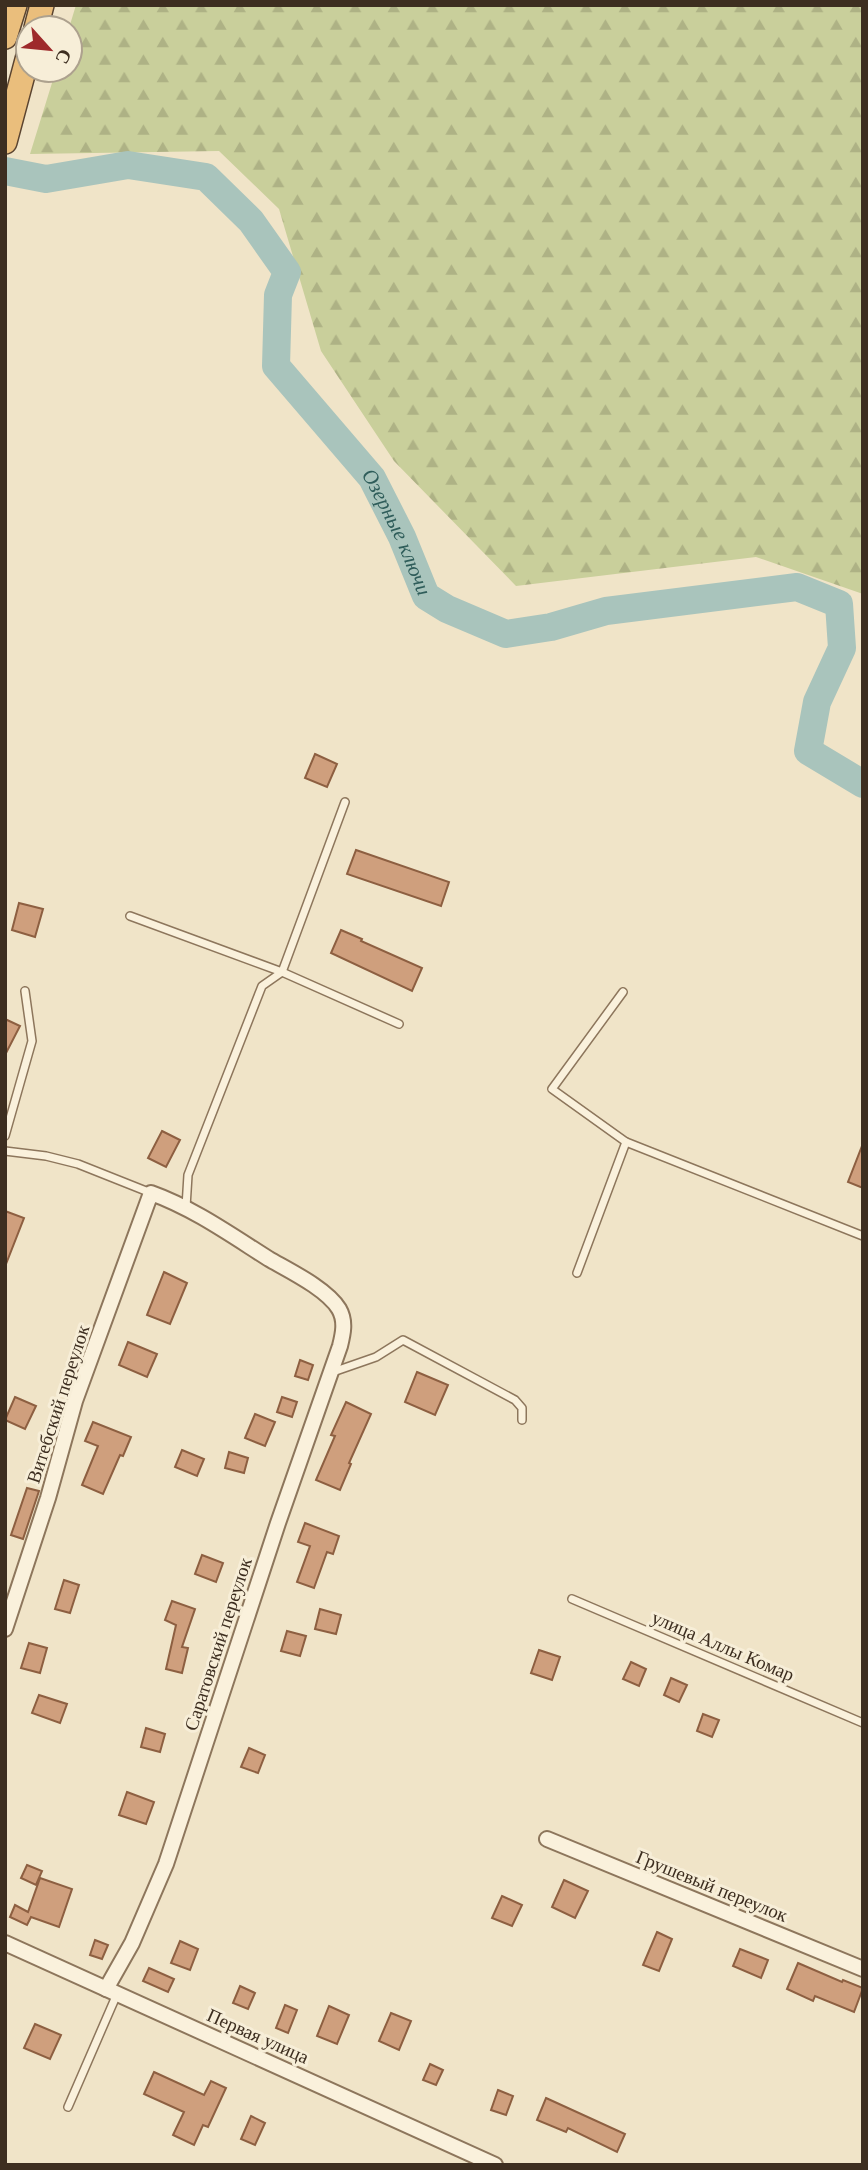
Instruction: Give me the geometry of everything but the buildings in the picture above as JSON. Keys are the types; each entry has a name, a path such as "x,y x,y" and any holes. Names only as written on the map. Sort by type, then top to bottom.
{"highway":[{"path":"5,37 15,5"},
{"path":"6,141 21,84"}],"street":[{"path":"151,1193 186,1208"},
{"name":"Витебский переулок","path":"5,1629 55,1477 75,1401 151,1193"},
{"name":"Саратовский переулок","path":"111,1991 166,1864 343,1335 342,1313 337,1305 311,1284 186,1208"},
{"name":"Грушевый переулок","path":"547,1839 863,1969"},
{"name":"Первая улица","path":"5,1943 495,2165"}],"lane":[{"path":"186,1208 188,1175 262,986 282,972 345,802"},
{"path":"130,916 282,972 399,1024"},
{"path":"5,1136 32,1041 25,991"},
{"path":"623,992 552,1089 626,1142 863,1236"},
{"path":"577,1273 626,1142"},
{"path":"5,1151 46,1156 78,1164 151,1193"},
{"path":"329,1374 376,1357 403,1340 515,1400 522,1408 522,1420"},
{"name":"улица Аллы Комар","path":"572,1599 863,1723"},
{"path":"68,2107 111,1991"}],"green space":[{"path":"76,5 863,5 863,594 756,557 516,586 394,461 321,351 279,209 219,151 30,154 52,84 84,84 84,14 73,14"}],"waterway":[{"name":"Озерные ключи","path":"5,171 46,179 128,165 206,177 251,221 287,272 278,295 276,366 372,478 402,537 426,596 447,609 506,634 551,627 606,611 797,587 839,604 842,648 817,702 808,751 863,784"}]}
